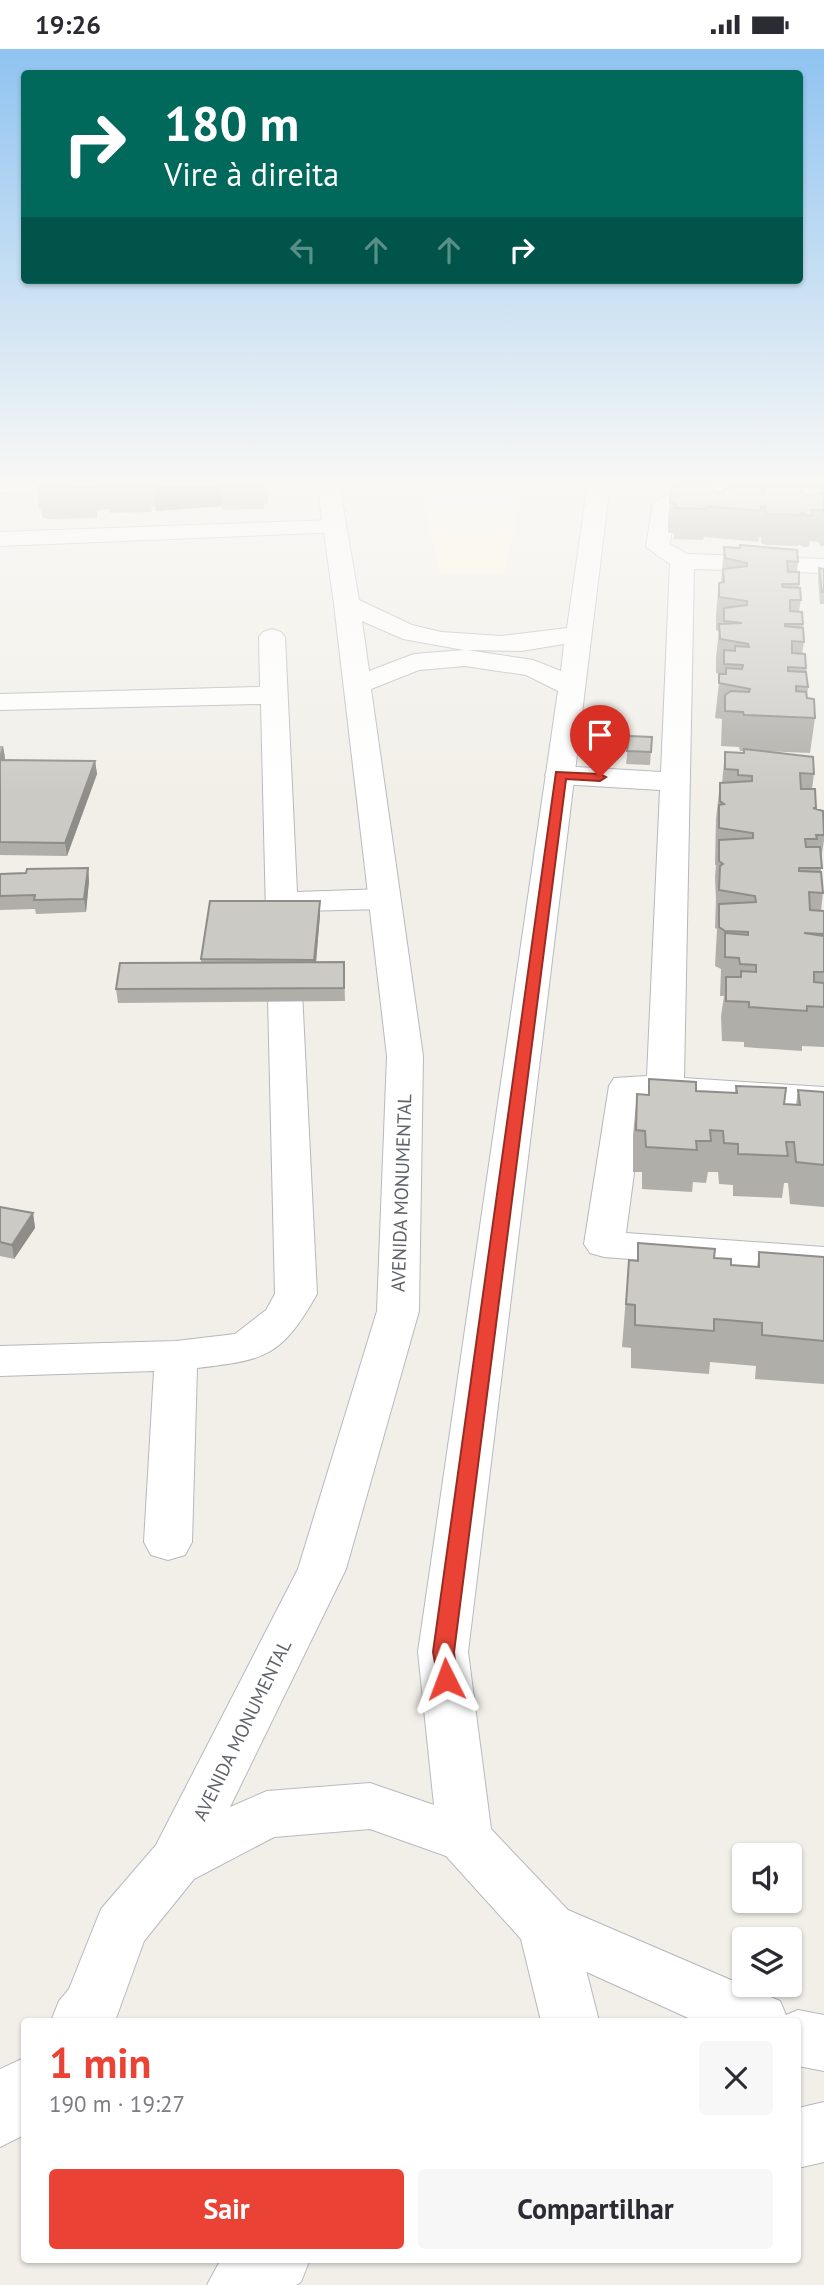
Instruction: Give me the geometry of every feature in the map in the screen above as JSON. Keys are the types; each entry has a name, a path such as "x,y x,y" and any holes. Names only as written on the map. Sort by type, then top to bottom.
{"street":[{"name":"AVENIDA MONUMENTAL","path":"176,1862 322,1569 398,1311 405,1056 344,587"},
{"path":"465,1839 443,1652 585,587"},
{"path":"665,1089 681,587"},
{"path":"347,604 421,636 475,642 549,642 579,633"},
{"path":"0,1361 176,1356 244,1347 261,1339 281,1320 296,1294 272,637"},
{"path":"357,685 414,662 466,658 533,668 571,687"},
{"path":"0,702 275,695"},
{"path":"561,768 676,773"},
{"path":"282,902 384,899"},
{"path":"824,1098 627,1086 604,1244 824,1260"},
{"path":"168,1542 176,1356"},
{"path":"88,2016 121,1927 176,1862 267,1814 370,1806 465,1839 547,1927 752,2018"},
{"path":"547,1927 569,2018"},
{"path":"801,2039 824,2043"},
{"path":"0,2117 21,2091"},
{"path":"801,2137 824,2132"},
{"path":"240,2285 272,2263"}],"building":[{"path":"719,587 800,588 801,600 790,600 790,611 802,612 803,624 785,626 803,628 804,642 792,641 792,653 805,654 806,668 788,667 788,671 806,672 808,687 796,686 796,691 806,692 807,698 814,699 815,718 744,715 743,712 725,711 725,695 731,691 749,692 750,689 719,683 719,674 726,674 726,668 742,669 743,665 724,664 724,650 735,651 735,646 749,647 748,644 720,639 719,624 742,623 724,621 724,608 747,605 747,601 719,597"},
{"path":"629,736 652,737 651,752 627,751"},
{"path":"744,749 813,757 814,774 800,773 801,789 815,789 816,808 813,808 823,811 824,835 816,835 817,839 805,839 806,847 820,847 822,868 799,868 799,871 821,872 823,893 809,892 810,910 824,911 824,934 804,933 824,936 824,972 814,972 814,982 824,983 824,1007 807,1006 807,1011 749,1007 749,1002 726,1001 726,977 741,977 741,971 756,972 756,965 740,964 739,958 725,957 725,933 748,935 748,932 725,931 719,927 719,904 756,902 755,896 719,890 720,866 723,864 719,861 719,840 753,838 753,833 719,828 719,805 724,804 720,801 720,783 752,781 752,776 738,775 738,770 725,769 725,752 744,753"},
{"path":"0,760 95,761 65,843 0,842"},
{"path":"88,868 84,899 34,900 35,895 0,896 0,874 26,873 27,869"},
{"path":"210,901 320,901 314,960 201,959"},
{"path":"344,962 344,988 116,989 120,963"},
{"path":"649,1079 696,1082 696,1091 737,1093 736,1086 786,1088 784,1104 800,1105 798,1090 824,1092 824,1165 796,1162 794,1142 786,1142 788,1156 738,1154 738,1144 724,1143 723,1131 710,1130 711,1141 696,1141 697,1150 646,1147 645,1131 636,1130 637,1094 649,1095"},
{"path":"0,1207 33,1213 12,1245 0,1242"},
{"path":"638,1243 715,1249 714,1258 731,1259 731,1265 759,1267 759,1252 824,1257 824,1341 762,1335 762,1323 714,1319 714,1331 635,1325 635,1305 626,1304 629,1260 638,1261"}],"route":[{"path":"446,1679 443,1652 560,775 600,777"}]}
